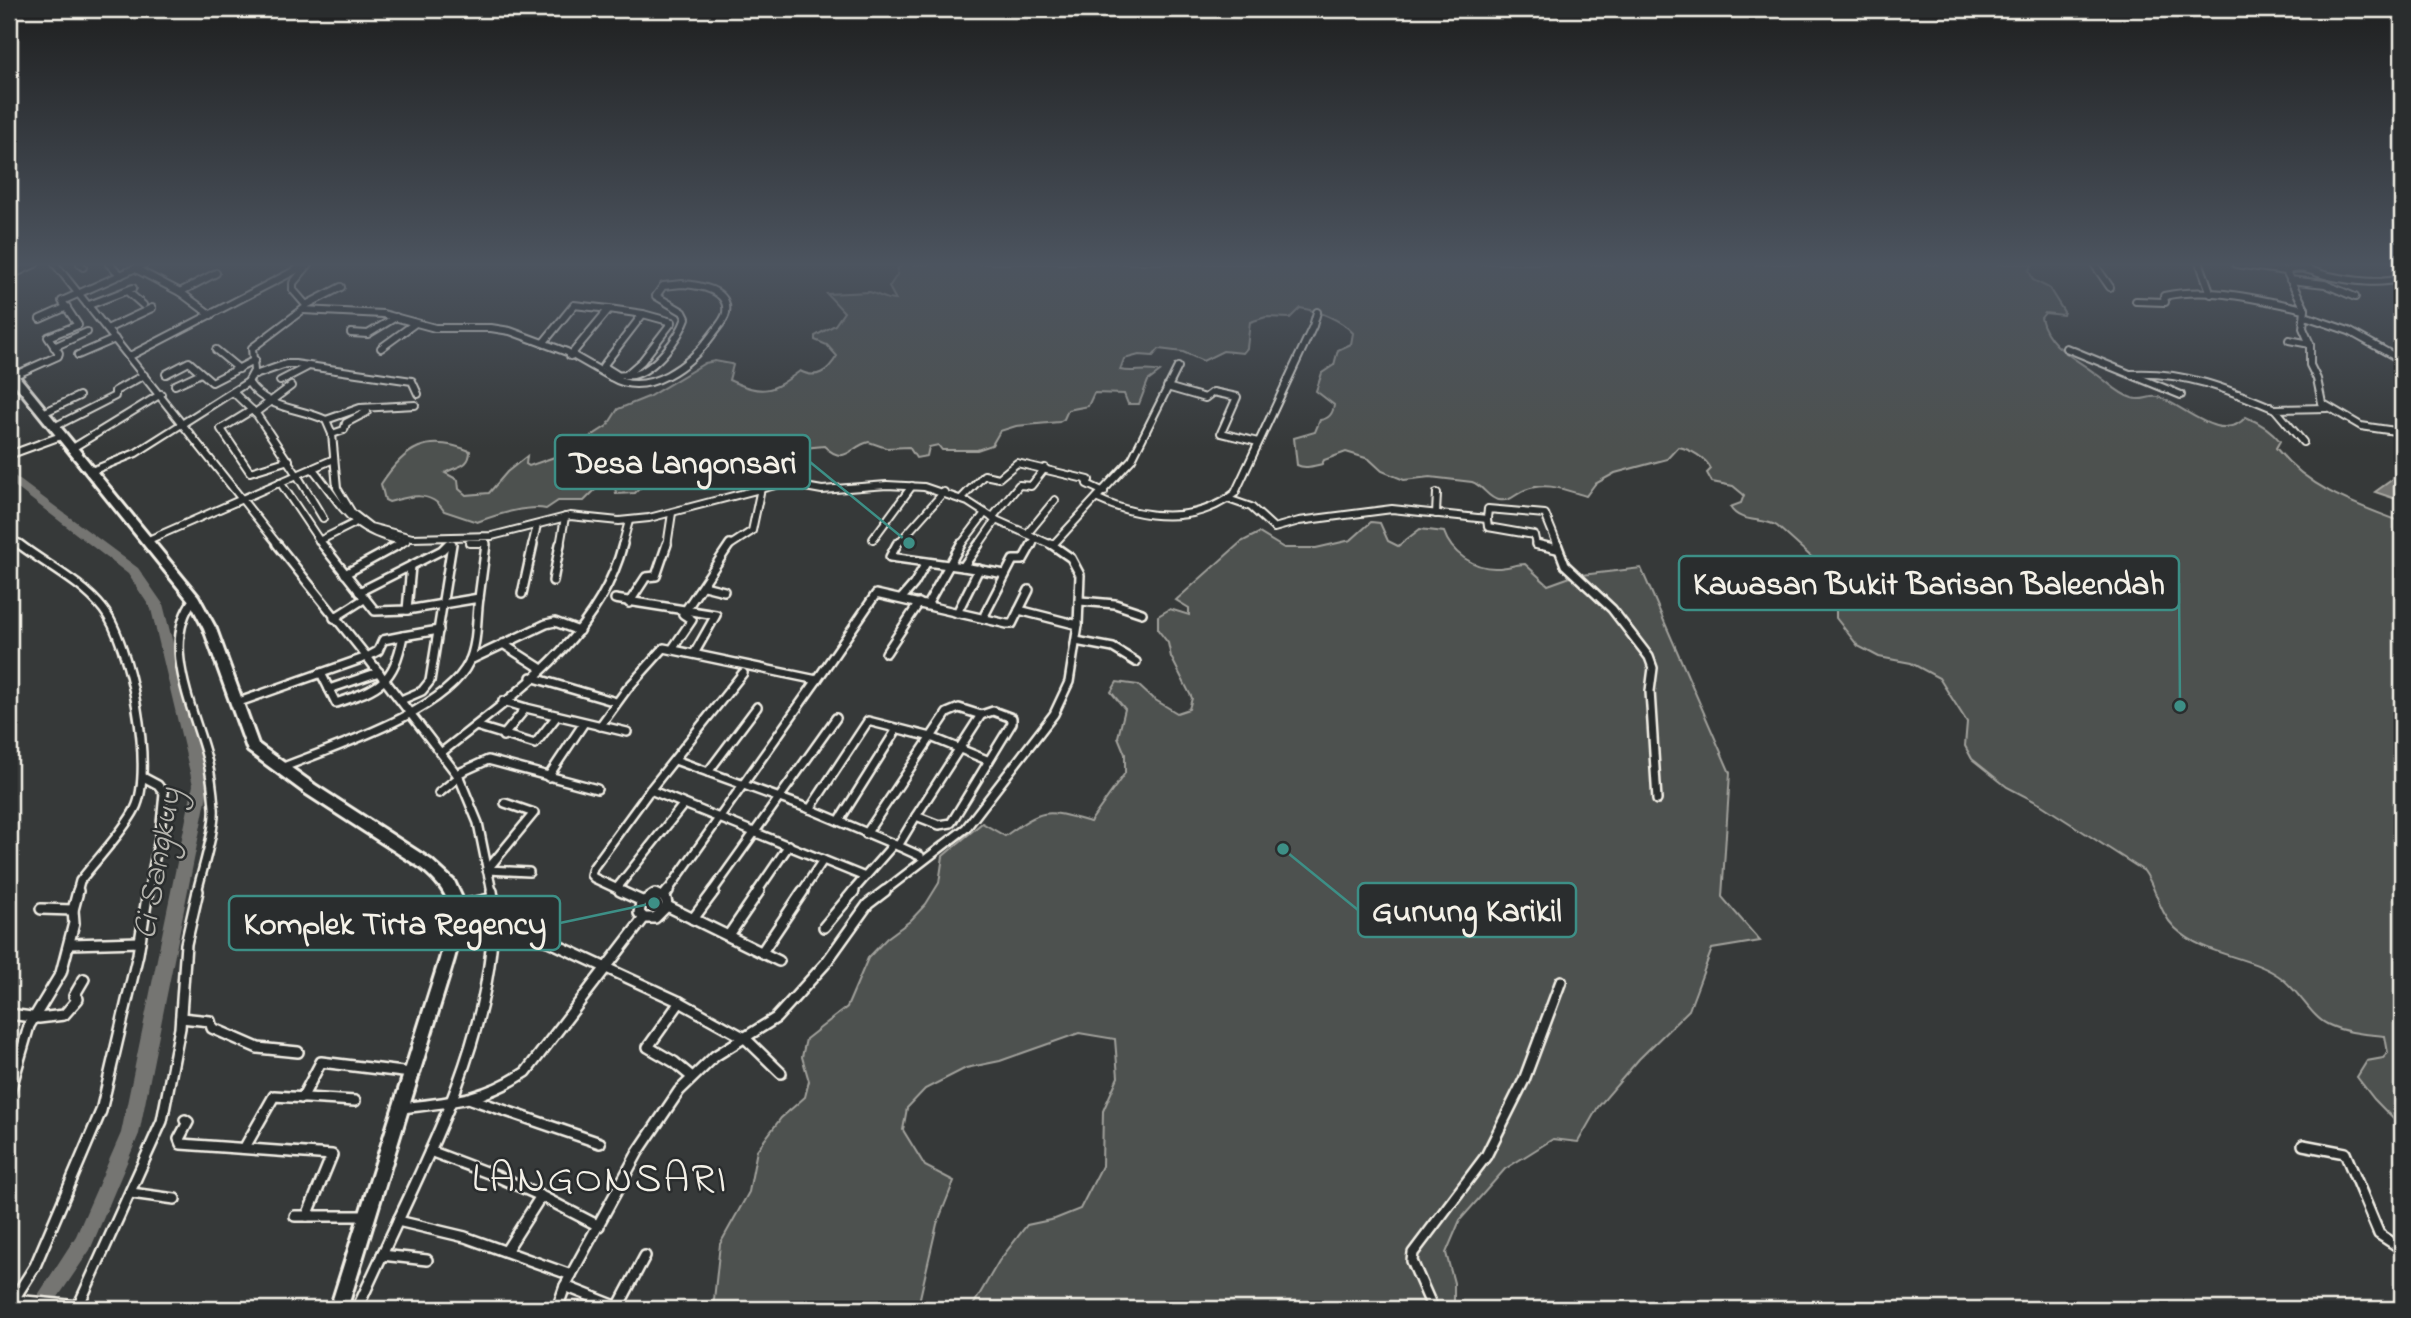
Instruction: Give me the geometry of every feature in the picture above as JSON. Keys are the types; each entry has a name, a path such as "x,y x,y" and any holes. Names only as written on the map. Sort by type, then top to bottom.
{"main road":[{"path":"11,373 194,599 210,629 253,747 280,768 444,877 453,889 457,906 447,959 369,1216 348,1309"}],"street":[{"path":"11,373 58,356 60,353 48,337 77,326"},
{"path":"54,347 88,335 79,326"},
{"path":"105,326 443,752 458,776 478,823 494,898 494,925 487,986 452,1102 432,1149 384,1252 348,1309"},
{"path":"107,329 115,326"},
{"path":"130,356 190,326"},
{"path":"281,326 252,348 255,360 250,379 252,391 269,404 326,420 342,412 365,406 415,405"},
{"path":"351,333 368,334 382,326"},
{"path":"381,348 412,326"},
{"path":"423,326 438,328 491,327 544,342 632,384 651,381 686,362 700,352 718,326"},
{"path":"544,342 557,326"},
{"path":"570,356 595,326"},
{"path":"634,326 603,366 613,376 637,374 683,326"},
{"path":"625,376 642,361 671,326"},
{"path":"1098,499 1125,511 1151,518 1187,513 1228,499 1242,482 1313,326"},
{"path":"2303,326 2310,344 2309,365 2317,379 2320,398 2327,408 2361,426 2402,432"},
{"path":"2336,326 2401,360"},
{"path":"78,355 116,340"},
{"path":"2289,340 2310,344"},
{"path":"2066,348 2181,395"},
{"path":"216,349 239,369"},
{"path":"166,374 189,362 212,382 255,360"},
{"path":"89,472 136,453 250,379 288,364 412,381 418,394"},
{"path":"280,381 307,367"},
{"path":"1053,545 1132,459 1178,367"},
{"path":"175,385 201,373"},
{"path":"2131,374 2150,373 2219,385 2275,409 2327,408"},
{"path":"9,455 58,432 115,396 115,391 144,375"},
{"path":"289,460 250,472 221,429 269,404 291,386"},
{"path":"1167,387 1205,398 1213,392 1237,397 1222,433 1258,442"},
{"path":"233,392 253,412 289,460 323,518"},
{"path":"71,449 161,394"},
{"path":"43,413 79,396"},
{"path":"2275,409 2303,442"},
{"path":"342,412 375,414"},
{"path":"332,434 344,430 346,423 367,412"},
{"path":"326,420 332,434 337,488 344,500 363,524 378,531 412,538 492,536 565,517 629,521 791,483 822,490 869,485 912,486 944,492 961,499 991,517 1053,545 1076,564 1080,575 1076,641 1069,682 1063,699 972,821 957,836 867,904 825,964 776,1018 715,1056 692,1077 659,1118 565,1286 557,1309"},
{"path":"146,541 334,459"},
{"path":"961,499 984,475 999,478 1015,463 1089,480 1087,484 1104,492"},
{"path":"886,653 923,604 963,542 991,517 1019,485 1031,486 1045,468"},
{"path":"280,768 411,713 443,692 462,673 470,660 486,543 406,541 376,535 353,524 313,469"},
{"path":"280,482 319,541 375,611 407,610 479,598"},
{"path":"873,539 912,486"},
{"path":"673,648 692,620 683,615 731,542 744,538 752,531 761,488"},
{"path":"944,492 889,555 892,558 1005,573"},
{"path":"1436,514 1437,492"},
{"path":"1228,499 1251,506 1275,528 1299,521 1392,509 1487,519"},
{"path":"1027,534 1055,500"},
{"path":"1558,549 1536,545 1534,535 1488,527 1486,510 1545,514 1564,565 1612,609 1649,657 1653,668 1650,691 1657,800"},
{"path":"629,603 646,577 656,576 659,572 671,532 672,513"},
{"path":"553,581 565,517"},
{"path":"963,567 991,517"},
{"path":"443,752 566,648 608,588 629,521"},
{"path":"319,541 353,524"},
{"path":"522,594 537,525"},
{"path":"9,536 77,586 102,607 115,624 135,690 143,777 139,802 80,881 73,910 74,923 70,944 57,985 34,1017 18,1059 9,1095"},
{"path":"985,614 1013,560 1024,559 1036,538"},
{"path":"345,573 406,541"},
{"path":"963,542 977,545"},
{"path":"334,617 362,595 450,544"},
{"path":"401,700 422,691 428,685 439,630 450,544"},
{"path":"901,599 914,584 926,563"},
{"path":"407,610 411,566"},
{"path":"957,613 979,569"},
{"path":"704,586 724,591"},
{"path":"664,896 744,786 872,596 878,594 1010,624 1029,590"},
{"path":"143,777 158,785 163,793 160,834 154,854 140,942 101,1111 35,1266 13,1303 76,1307 162,1121 181,1018 186,944 215,811 207,760 181,677 181,622 183,613 194,599"},
{"path":"615,599 717,616 695,652"},
{"path":"1080,601 1115,604 1142,613"},
{"path":"1020,610 1078,625"},
{"path":"470,660 551,623 579,631"},
{"path":"236,703 367,657 378,651 383,640 439,630"},
{"path":"321,673 336,703 387,683 397,668 403,636"},
{"path":"1076,641 1113,648 1136,662"},
{"path":"503,644 542,669"},
{"path":"600,726 616,702 658,651 664,648 695,652 817,680"},
{"path":"329,689 379,672"},
{"path":"642,901 594,878 593,868 650,790 744,673"},
{"path":"531,677 616,702"},
{"path":"503,701 627,732"},
{"path":"708,772 757,707"},
{"path":"503,736 526,708"},
{"path":"866,834 947,713 955,708 981,715"},
{"path":"824,927 865,877 896,846 981,715 997,711 1013,720 951,823 939,825 916,816"},
{"path":"476,726 535,744 556,716"},
{"path":"693,919 836,718"},
{"path":"810,809 869,722 931,737 987,760"},
{"path":"548,777 584,723"},
{"path":"839,821 897,729"},
{"path":"439,793 458,776 485,760 597,789"},
{"path":"675,760 810,809 920,856"},
{"path":"650,790 865,877"},
{"path":"489,869 487,870 534,813 505,803"},
{"path":"617,888 684,805"},
{"path":"729,935 789,845"},
{"path":"762,952 823,860"},
{"path":"489,869 529,872"},
{"path":"664,896 650,895 642,901 639,913 644,918 655,918 667,906"},
{"path":"664,896 667,906 779,961"},
{"path":"457,906 494,898"},
{"path":"41,909 73,910"},
{"path":"452,1102 450,1104 471,1099 511,1082 526,1072 644,918"},
{"path":"494,925 493,928 520,932 548,941 680,1002 746,1038 781,1073"},
{"path":"70,944 140,942"},
{"path":"9,1014 34,1017 64,1015 78,999 74,996 84,979"},
{"path":"1433,1309 1412,1261 1413,1252 1486,1156 1524,1080 1561,981"},
{"path":"680,1002 648,1047 674,1062 692,1077"},
{"path":"181,1018 210,1021 212,1028 258,1048 298,1052"},
{"path":"302,1098 321,1062 411,1073"},
{"path":"245,1147 274,1097 355,1101"},
{"path":"471,1099 600,1143"},
{"path":"401,1108 452,1102"},
{"path":"185,1120 188,1122 179,1139 181,1144 332,1155 307,1216"},
{"path":"2303,1145 2345,1153 2379,1234 2386,1240 2395,1242 2402,1250"},
{"path":"432,1149 430,1152 444,1152 599,1226"},
{"path":"131,1193 176,1199"},
{"path":"506,1251 541,1196"},
{"path":"295,1216 369,1216"},
{"path":"400,1217 398,1221 433,1226 571,1275"},
{"path":"384,1252 382,1255 427,1260"},
{"path":"565,1286 621,1308 645,1256"}],"shaded area":[{"path":"834,326 1250,326 1247,348 1243,353 1223,351 1203,361 1183,352 1159,349 1153,356 1139,355 1124,359 1120,370 1160,372 1148,381 1139,404 1128,404 1124,394 1094,393 1088,406 1068,410 1064,419 1059,422 1016,426 1000,431 992,445 977,450 942,450 938,445 929,447 927,456 916,458 909,447 886,448 869,442 843,455 831,452 824,446 804,448 800,459 761,467 753,481 749,482 742,483 727,475 700,477 681,473 669,482 647,481 635,493 616,494 615,486 599,486 584,501 558,501 546,509 520,510 477,522 444,511 439,504 426,497 389,502 385,500 381,484 399,461 418,447 441,444 470,451 465,464 445,473 458,480 459,489 466,495 489,493 507,472 527,456 526,464 529,466 563,454 607,426 618,409 648,397 705,363 715,361 733,365 729,380 759,390 782,384 800,371 817,374 830,366 837,356 827,345 815,340 815,336"},
{"path":"1344,326 2043,326 2049,337 2063,351 2127,396 2136,399 2158,397 2213,425 2225,427 2236,425 2246,417 2251,419 2277,437 2280,441 2276,448 2318,485 2333,494 2402,522 2402,1128 2357,1077 2367,1061 2383,1058 2388,1053 2385,1036 2348,1031 2327,1024 2277,975 2186,937 2169,921 2144,871 2040,804 2007,787 1972,759 1965,746 1967,722 1939,678 1911,663 1879,657 1858,646 1836,618 1836,596 1827,571 1777,526 1745,518 1734,512 1730,507 1741,503 1744,495 1733,486 1712,482 1707,473 1711,469 1697,455 1678,447 1667,459 1615,473 1595,484 1586,496 1556,487 1540,486 1503,500 1495,499 1472,482 1430,477 1404,480 1382,471 1369,459 1346,452 1324,460 1322,464 1306,467 1297,465 1294,438 1315,432 1320,420 1332,413 1334,405 1316,391 1322,373 1334,365 1338,350 1351,344 1353,333"},
{"path":"2394,475 2402,475 2402,501 2375,492 2393,479"},
{"path":"1371,522 1380,523 1388,541 1398,546 1420,529 1444,532 1452,547 1472,563 1488,568 1525,564 1548,585 1573,576 1641,568 1730,773 1722,897 1760,941 1712,949 1689,1010 1639,1059 1598,1107 1578,1142 1553,1139 1505,1169 1460,1220 1446,1253 1454,1283 1454,1309 971,1309 999,1261 1027,1225 1055,1219 1080,1209 1102,1166 1103,1111 1118,1077 1115,1039 1079,1033 1000,1061 966,1068 925,1089 907,1108 903,1130 925,1166 954,1181 937,1224 919,1302 914,1309 713,1309 720,1244 749,1192 757,1150 781,1118 805,1097 809,1081 802,1057 806,1039 847,1007 868,958 926,904 939,883 943,856 982,823 1005,836 1028,820 1045,814 1054,813 1090,822 1125,773 1125,754 1118,737 1125,709 1111,692 1117,682 1138,685 1152,698 1177,713 1189,709 1192,698 1171,657 1168,643 1158,630 1158,616 1170,609 1189,615 1189,608 1176,600 1241,542 1259,533 1284,548 1316,548 1351,540"}],"waterway":[{"name":"Ci Sangkuy","path":"9,476 133,571 158,608 201,785 130,1134 83,1243 39,1309"}],"place":[{"name":"Desa Langonsari","path":"909,543"},
{"name":"Kawasan Bukit Barisan Baleendah","path":"2180,706"},
{"name":"Gunung Karikil","path":"1283,849"},
{"name":"Komplek Tirta Regency","path":"654,903"}],"district":[{"name":"LANGONSARI","path":"600,1176"}]}
